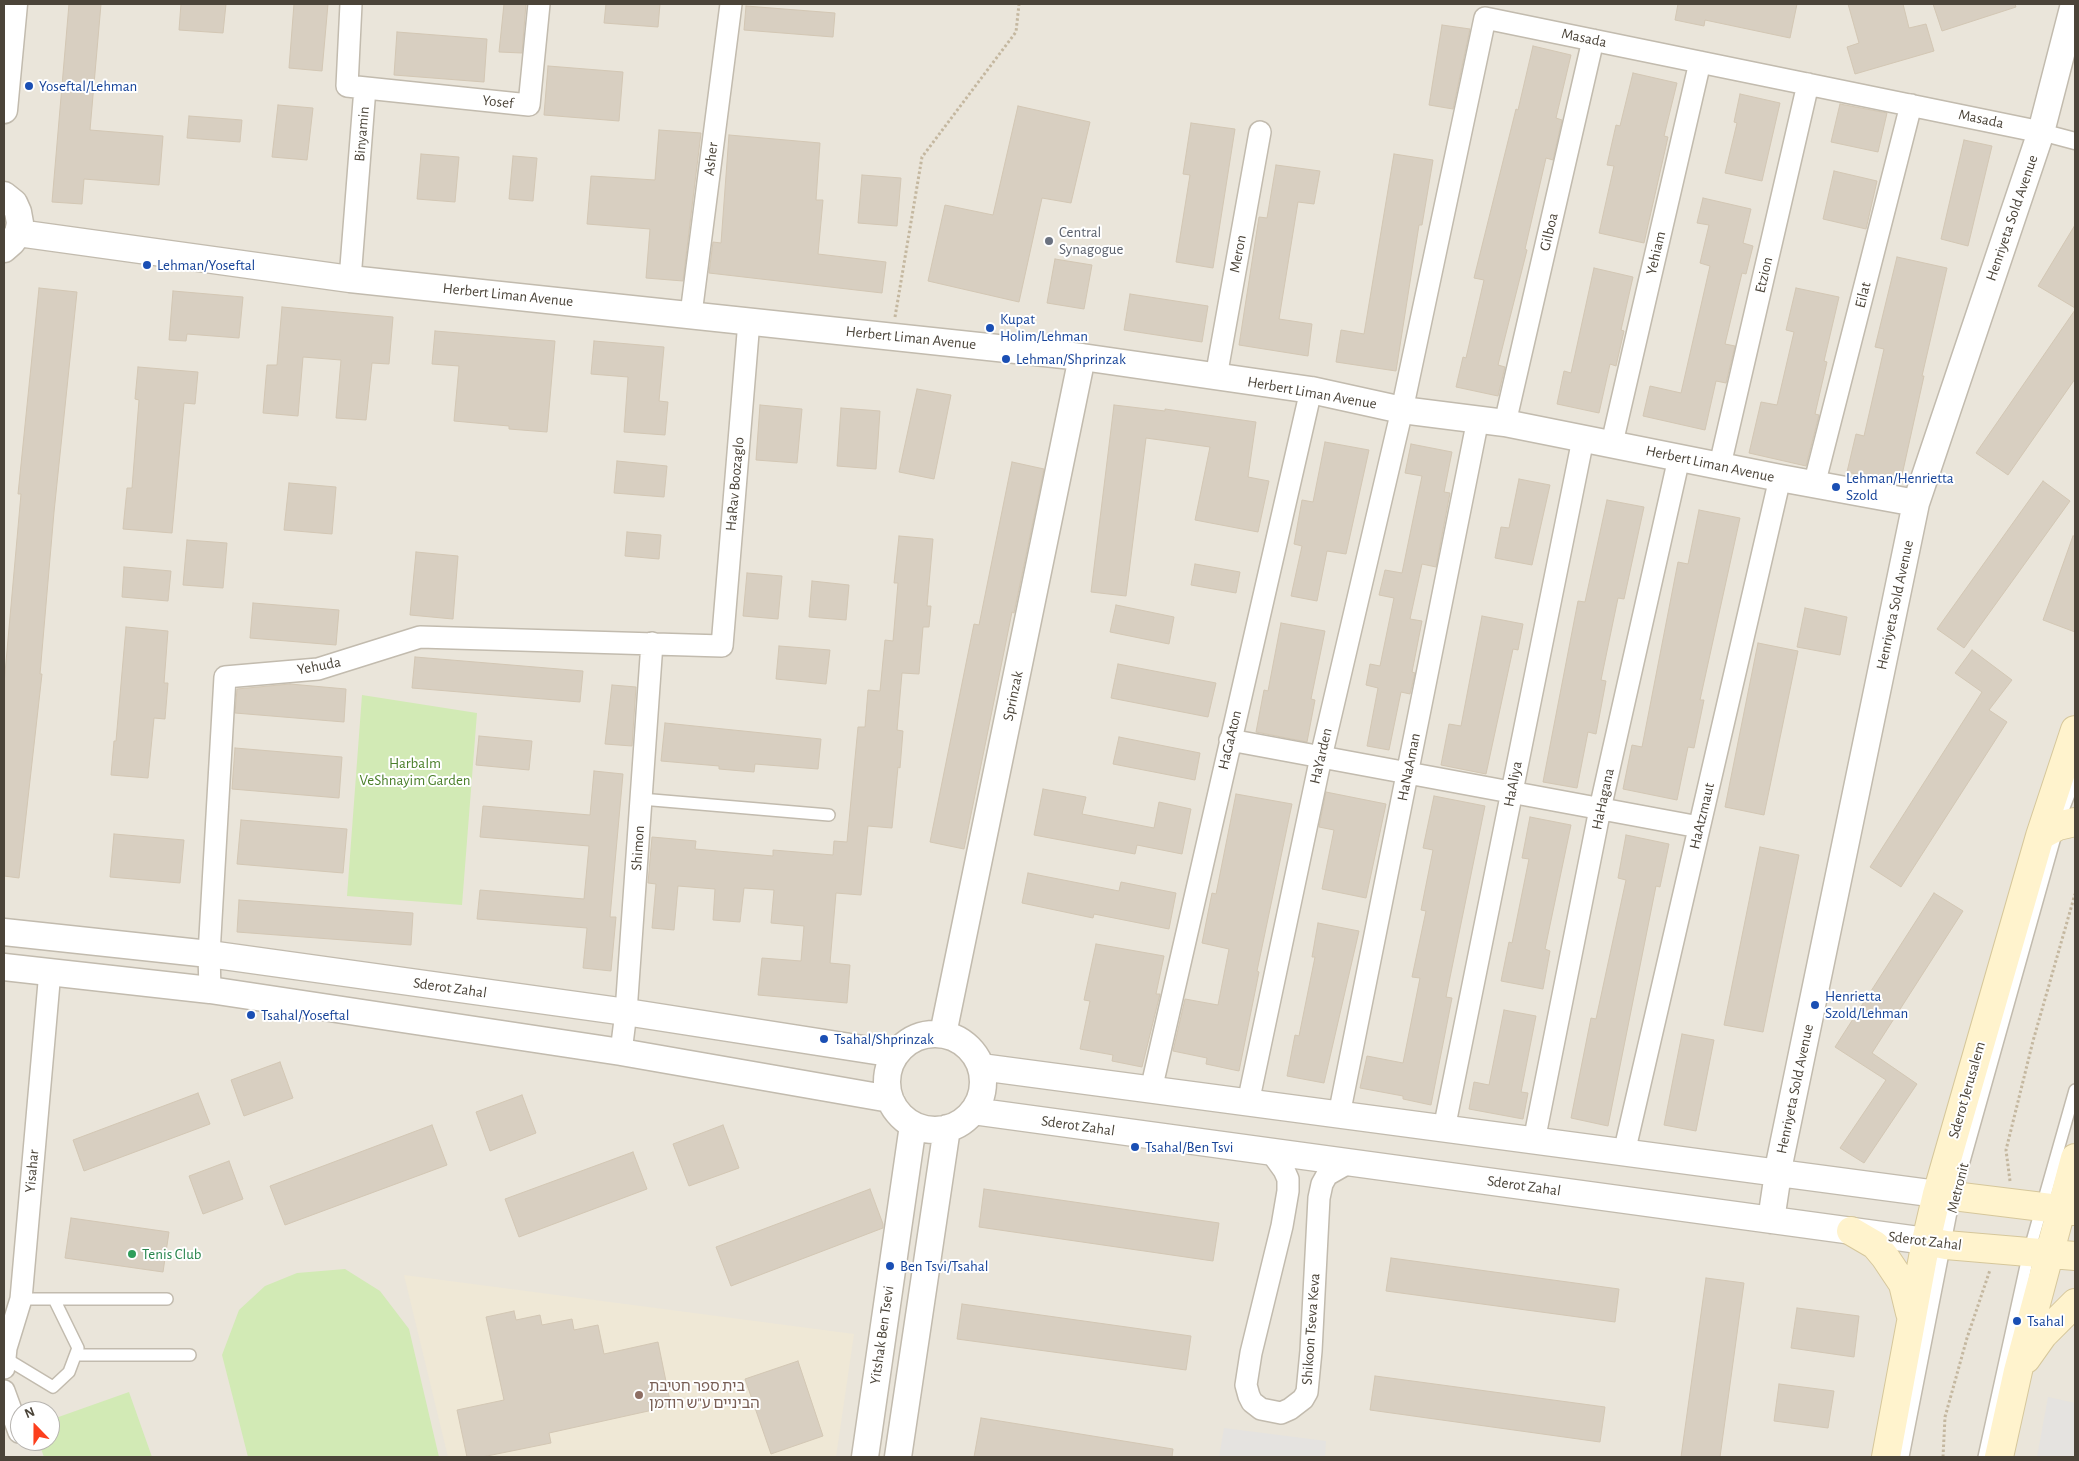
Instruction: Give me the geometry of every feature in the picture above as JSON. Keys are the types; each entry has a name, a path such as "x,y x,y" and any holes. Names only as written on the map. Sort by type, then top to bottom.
{"main road":[{"name":"Sderot Jerusalem","path":"1886,1457 1911,1320 1936,1243 1946,1196 2058,828 2075,738"},
{"path":"1999,1457 2018,1370 2039,1253 2060,1209 2075,1158"},
{"path":"1946,1196 2060,1209"},
{"path":"1851,1231 1875,1245 1896,1271 1907,1297 1911,1320"},
{"name":"Sderot Zahal","path":"1936,1243 2075,1256"},
{"path":"2018,1370 2043,1334 2075,1303"}],"street":[{"path":"4,110 14,4"},
{"name":"Binyamin","path":"350,279 365,88 348,86 351,4"},
{"name":"Yosef","path":"365,88 529,105 539,4"},
{"name":"Asher","path":"691,314 731,4"},
{"name":"Henriyeta Sold Avenue","path":"1771,1220 1778,1173 1916,503 2041,132 2074,4"},
{"name":"Masada","path":"1402,410 1485,18 2041,132 2075,141"},
{"name":"Gilboa","path":"1505,423 1593,40"},
{"name":"Yehiam","path":"1612,443 1700,62"},
{"name":"Etzion","path":"1720,466 1808,84"},
{"name":"Eilat","path":"1814,484 1911,105"},
{"name":"Meron","path":"1216,376 1260,132"},
{"path":"4,195 14,203 20,223 11,241"},
{"name":"Herbert Liman Avenue","path":"11,241 1082,357 1311,390 1402,410 1505,423 1916,503"},
{"name":"HaRav Boozaglo","path":"722,646 749,322"},
{"name":"Sprinzak","path":"944,1034 1082,357"},
{"name":"HaGaAton","path":"1151,1090 1311,390"},
{"name":"HaYarden","path":"1248,1103 1321,757 1402,410"},
{"name":"HaNaAman","path":"1339,1115 1478,419"},
{"name":"HaAliya","path":"1444,1129 1583,439"},
{"name":"HaHagana","path":"1534,1141 1600,809 1679,458"},
{"name":"HaAtzmaut","path":"1624,1153 1780,478"},
{"name":"Yehuda","path":"210,990 209,954 225,677 318,669 420,637 722,646"},
{"name":"Shimon","path":"621,1052 626,1012 652,643"},
{"path":"1230,740 1699,827"},
{"name":"Sderot Zahal","path":"4,932 209,954 626,1012 895,1054"},
{"path":"4,967 210,990 621,1052 890,1099"},
{"name":"Yisahar","path":"4,1363 6,1348 21,1298 50,972"},
{"path":"930,1034 944,1034 956,1038 976,1056 981,1067 983,1082 981,1098 966,1119 946,1128 924,1128 903,1118 890,1099 887,1084 889,1068 895,1054 905,1045 917,1038 930,1034"},
{"path":"981,1067 1946,1196"},
{"name":"Sderot Zahal","path":"973,1111 1936,1243"},
{"name":"Yitshak Ben Tsevi","path":"865,1457 913,1124"},
{"path":"898,1457 946,1128"},
{"name":"Shikoon Tseva Keva","path":"1271,1152 1288,1179 1288,1191 1251,1353 1246,1385 1252,1402 1262,1409 1281,1413 1290,1410 1303,1400 1307,1392 1311,1360 1319,1198 1322,1184 1327,1175 1348,1162"},
{"path":"4,1392 10,1407"}],"lane":[{"path":"2058,828 2066,800 2075,779"},
{"path":"641,799 829,815"},
{"path":"2060,1209 2075,1090"},
{"path":"1903,1457 1936,1243"},
{"path":"1984,1457 2039,1253"},
{"path":"21,1298 167,1299"},
{"path":"4,1363 53,1387 69,1372 78,1348 54,1299"},
{"path":"76,1355 190,1355"}],"path":[{"path":"892,336 922,157 1016,32 1019,4"},
{"path":"2009,1203 2011,1187 2006,1150 2033,1040 2075,894"},
{"path":"1943,1457 1945,1417 1967,1338 1997,1248"}],"shaded area":[{"path":"4,4 2075,4 2075,1457 4,1457"},
{"name":"בית ספר חטיבת הביניים ע\"ש רודמן","path":"404,1275 854,1334 836,1457 448,1457"},
{"path":"2048,1397 2075,1403 2075,1457 2037,1457"},
{"path":"1224,1428 1326,1441 1325,1457 1219,1457"}],"green space":[{"name":"HarbaIm VeShnayim Garden","path":"362,695 477,713 462,905 347,896"},
{"path":"345,1269 380,1291 409,1329 439,1457 248,1457 222,1355 239,1310 265,1286 297,1273"},
{"path":"129,1392 152,1457 44,1457 42,1451 60,1451 60,1416"}],"building":[{"path":"69,4 101,4 90,130 163,136 159,185 84,179 82,204 52,202"},
{"path":"181,4 226,4 223,33 179,30"},
{"path":"294,4 328,4 322,71 289,68"},
{"path":"504,4 526,4 522,53 499,52"},
{"path":"606,4 660,4 658,27 604,23"},
{"path":"1678,4 1797,4 1790,38 1705,20 1704,26 1675,20"},
{"path":"1848,4 1903,4 1909,28 1926,24 1934,51 1855,74 1847,47 1859,43"},
{"path":"1933,4 2015,4 2016,7 1942,31"},
{"path":"746,6 835,13 833,37 744,30"},
{"path":"1442,25 1470,29 1453,109 1429,105"},
{"path":"397,32 487,39 484,82 394,75"},
{"path":"1533,46 1571,55 1556,118 1562,120 1553,160 1546,158 1525,249 1527,250 1498,365 1505,367 1498,396 1456,387 1463,357 1466,358 1484,280 1474,278"},
{"path":"548,66 623,72 619,121 544,115"},
{"path":"1633,73 1677,83 1664,136 1668,137 1644,243 1599,233 1614,166 1607,165 1616,125 1620,126"},
{"path":"1740,94 1780,103 1762,181 1725,173 1737,123 1734,122"},
{"path":"1840,104 1887,113 1878,152 1831,142"},
{"path":"278,105 313,108 307,160 272,157"},
{"path":"1018,106 1090,122 1071,203 1042,198 1019,302 928,281 945,205 993,215"},
{"path":"189,116 242,120 240,142 187,138"},
{"path":"1191,123 1235,129 1213,268 1176,262 1190,175 1183,174"},
{"path":"659,130 701,133 683,281 646,278 650,229 587,224 591,176 655,180"},
{"path":"729,135 820,143 816,200 823,200 818,254 886,262 882,293 709,273 713,242 721,243"},
{"path":"1964,140 1992,146 1968,246 1941,239"},
{"path":"421,154 459,157 455,202 417,199"},
{"path":"1394,154 1433,160 1422,225 1419,225 1396,371 1336,362 1341,330 1364,334"},
{"path":"513,156 537,158 533,201 509,199"},
{"path":"1276,165 1320,171 1314,204 1298,202 1279,319 1312,324 1308,356 1239,345 1259,217 1267,218"},
{"path":"1834,171 1877,181 1866,229 1823,219"},
{"path":"862,175 901,178 897,226 858,223"},
{"path":"1703,198 1751,209 1743,243 1753,246 1746,274 1742,273 1725,344 1735,346 1726,383 1716,381 1705,430 1643,416 1650,386 1681,393 1710,266 1700,263 1709,225 1697,223"},
{"path":"2075,225 2075,308 2038,286"},
{"path":"1897,257 1947,268 1900,484 1847,472 1856,434 1864,436 1884,349 1875,347"},
{"path":"1055,259 1092,265 1084,309 1047,303"},
{"path":"1594,268 1633,277 1621,330 1624,331 1616,366 1610,364 1599,413 1557,404 1564,371 1571,373"},
{"path":"39,288 77,292 54,512 40,674 42,674 19,878 4,876 4,684 21,494 18,494"},
{"path":"1796,288 1839,297 1824,361 1827,362 1815,414 1819,415 1806,466 1749,453 1761,402 1777,405 1794,332 1786,330"},
{"path":"173,291 243,297 239,338 187,334 186,341 169,340"},
{"path":"1130,294 1208,306 1202,342 1124,330"},
{"path":"282,307 393,317 389,364 372,363 366,420 336,418 341,360 303,357 298,416 263,413 267,365 277,365"},
{"path":"2075,310 2075,379 2008,475 1976,453"},
{"path":"435,331 555,341 547,432 454,421 459,366 432,364"},
{"path":"594,341 664,347 659,401 668,402 665,435 624,432 628,377 591,374"},
{"path":"138,367 198,372 195,404 184,403 172,533 123,529 127,488 132,488 139,400 135,399"},
{"path":"917,389 951,395 934,479 899,472"},
{"path":"760,405 802,409 797,463 756,460"},
{"path":"1114,405 1165,411 1165,409 1256,422 1248,477 1269,481 1258,532 1195,520 1210,447 1146,438 1126,596 1091,592"},
{"path":"841,408 880,411 876,469 837,466"},
{"path":"1325,442 1369,450 1346,554 1327,551 1317,601 1291,596 1302,546 1294,544 1302,500 1313,502"},
{"path":"1411,444 1452,452 1444,492 1450,493 1436,567 1422,564 1410,619 1422,621 1412,672 1415,673 1410,694 1401,692 1389,750 1367,746 1378,688 1366,685 1370,664 1380,666 1394,598 1379,595 1385,570 1402,573 1422,476 1405,473"},
{"path":"617,461 667,466 664,497 614,493"},
{"path":"1012,462 1044,469 1014,613 1012,612 964,849 930,842 974,624 979,625"},
{"path":"1519,479 1550,485 1532,565 1495,558 1501,527 1509,528"},
{"path":"2043,481 2070,501 1964,648 1937,629"},
{"path":"289,483 336,487 332,534 284,530"},
{"path":"1607,500 1644,507 1624,599 1618,598 1601,680 1606,681 1596,734 1588,732 1577,788 1543,782 1578,601 1585,602"},
{"path":"1699,510 1740,518 1700,700 1704,700 1694,748 1688,747 1677,800 1623,789 1632,745 1642,747 1678,562 1688,564"},
{"path":"627,532 661,535 659,559 625,556"},
{"path":"899,536 933,539 927,606 931,606 929,627 923,627 919,674 902,673 897,730 903,731 892,828 868,826 861,895 836,893 830,963 850,965 847,1003 758,995 762,958 801,961 804,926 771,923 774,890 744,888 740,922 713,920 715,889 678,886 674,930 652,928 656,884 648,883 652,837 696,841 695,849 773,856 773,850 833,855 834,841 847,842 858,727 865,727 868,690 880,691 885,640 893,641 898,583 894,583"},
{"path":"2073,536 2075,536 2075,632 2043,620"},
{"path":"187,540 227,543 223,588 183,585"},
{"path":"416,552 458,556 453,619 410,615"},
{"path":"1195,564 1240,572 1236,593 1191,585"},
{"path":"124,567 171,571 168,601 122,597"},
{"path":"747,573 782,576 778,619 743,616"},
{"path":"812,581 849,585 846,620 809,617"},
{"path":"253,603 339,610 336,645 250,638"},
{"path":"1116,605 1174,617 1169,644 1110,632"},
{"path":"1805,608 1847,617 1840,655 1797,647"},
{"path":"1482,616 1523,624 1518,650 1513,649 1486,774 1441,765 1449,724 1461,726"},
{"path":"1281,623 1325,631 1311,699 1315,700 1307,742 1256,732 1264,690 1268,691"},
{"path":"126,627 168,631 164,683 168,683 165,719 154,718 148,778 111,775 114,741 116,741"},
{"path":"1758,643 1798,651 1764,815 1725,807"},
{"path":"779,646 830,650 826,684 776,679"},
{"path":"1972,650 2012,680 1989,710 2007,722 1901,887 1870,867 1982,692 1955,673"},
{"path":"415,657 583,671 580,702 412,688"},
{"path":"1118,664 1216,683 1208,717 1111,698"},
{"path":"290,684 346,689 344,722 235,713 237,689"},
{"path":"612,685 636,687 632,746 605,744"},
{"path":"665,723 821,739 818,769 755,764 754,772 719,769 719,766 661,761"},
{"path":"479,736 532,741 529,770 476,765"},
{"path":"1119,737 1200,753 1195,780 1113,764"},
{"path":"235,748 342,757 339,798 232,789"},
{"path":"594,771 623,774 610,917 616,917 611,971 583,968 587,928 477,919 480,890 584,899 589,846 480,837 483,806 590,815"},
{"path":"1043,789 1086,797 1082,814 1154,828 1159,802 1191,809 1182,854 1137,845 1135,854 1034,835"},
{"path":"1326,792 1386,804 1366,898 1322,889 1334,830 1319,827"},
{"path":"1236,794 1292,804 1257,971 1259,972 1239,1071 1206,1064 1207,1058 1173,1051 1185,999 1218,1005 1229,949 1202,943 1212,893 1216,894"},
{"path":"1434,796 1485,806 1446,997 1452,998 1431,1105 1403,1099 1403,1096 1360,1088 1367,1056 1403,1063 1420,978 1412,977 1426,911 1421,910 1433,850 1423,848"},
{"path":"1530,817 1571,825 1545,949 1550,951 1543,989 1501,981 1509,942 1512,943 1529,859 1522,858"},
{"path":"241,820 347,829 343,873 237,864"},
{"path":"114,834 184,840 180,883 110,877"},
{"path":"1626,835 1669,844 1660,887 1656,886 1608,1126 1571,1118 1591,1018 1596,1019 1626,880 1618,878"},
{"path":"1760,847 1799,855 1763,1032 1724,1025"},
{"path":"1028,873 1119,891 1121,882 1176,893 1169,929 1094,914 1093,918 1022,903"},
{"path":"1934,893 1963,911 1872,1053 1917,1084 1864,1163 1840,1148 1886,1080 1835,1047"},
{"path":"239,900 413,913 411,945 237,932"},
{"path":"1318,923 1359,931 1324,1083 1287,1076 1295,1035 1299,1036 1315,957 1312,957"},
{"path":"1096,944 1164,956 1156,994 1160,994 1142,1067 1112,1061 1113,1055 1080,1049 1090,1001 1084,1000"},
{"path":"1504,1010 1536,1016 1521,1092 1528,1093 1523,1119 1469,1109 1474,1082 1489,1085"},
{"path":"1682,1034 1714,1040 1696,1131 1664,1125"},
{"path":"280,1062 293,1098 244,1116 231,1080"},
{"path":"198,1093 210,1124 84,1171 73,1140"},
{"path":"522,1095 536,1133 490,1151 476,1112"},
{"path":"432,1125 447,1165 285,1225 270,1186"},
{"path":"723,1125 739,1168 689,1186 673,1144"},
{"path":"633,1152 647,1189 519,1237 505,1199"},
{"path":"229,1161 243,1199 203,1214 189,1176"},
{"path":"870,1189 883,1228 731,1286 716,1247"},
{"path":"984,1189 1219,1223 1213,1261 979,1227"},
{"path":"71,1218 169,1232 163,1272 65,1258"},
{"path":"1391,1258 1619,1289 1615,1322 1386,1291"},
{"path":"1706,1278 1744,1283 1720,1457 1681,1457"},
{"path":"962,1304 1191,1336 1186,1370 957,1339"},
{"path":"1797,1308 1859,1316 1854,1357 1791,1348"},
{"path":"514,1311 516,1320 540,1315 542,1325 572,1319 574,1330 598,1325 604,1354 658,1342 671,1406 549,1433 551,1443 482,1457 467,1457 457,1410 504,1400 486,1317"},
{"path":"798,1361 823,1436 771,1454 745,1379"},
{"path":"1375,1376 1605,1407 1600,1442 1370,1410"},
{"path":"1779,1384 1834,1391 1828,1428 1774,1421"},
{"path":"981,1418 1173,1449 1172,1457 974,1457"}],"place":[{"name":"Yoseftal/Lehman","path":"29,86"},
{"name":"Central Synagogue","path":"1049,241"},
{"name":"Lehman/Yoseftal","path":"147,265"},
{"name":"Kupat Holim/Lehman","path":"990,328"},
{"name":"Lehman/Shprinzak","path":"1006,359"},
{"name":"Lehman/Henrietta Szold","path":"1836,487"},
{"name":"Henrietta Szold/Lehman","path":"1815,1005"},
{"name":"Tsahal/Yoseftal","path":"251,1015"},
{"name":"Tsahal/Shprinzak","path":"824,1039"},
{"name":"Tsahal/Ben Tsvi","path":"1135,1147"},
{"name":"Tenis Club","path":"132,1254"},
{"name":"Ben Tsvi/Tsahal","path":"890,1266"},
{"name":"Tsahal","path":"2017,1321"},
{"name":"בית ספר חטיבת הביניים ע\"ש רודמן","path":"639,1395"}]}
